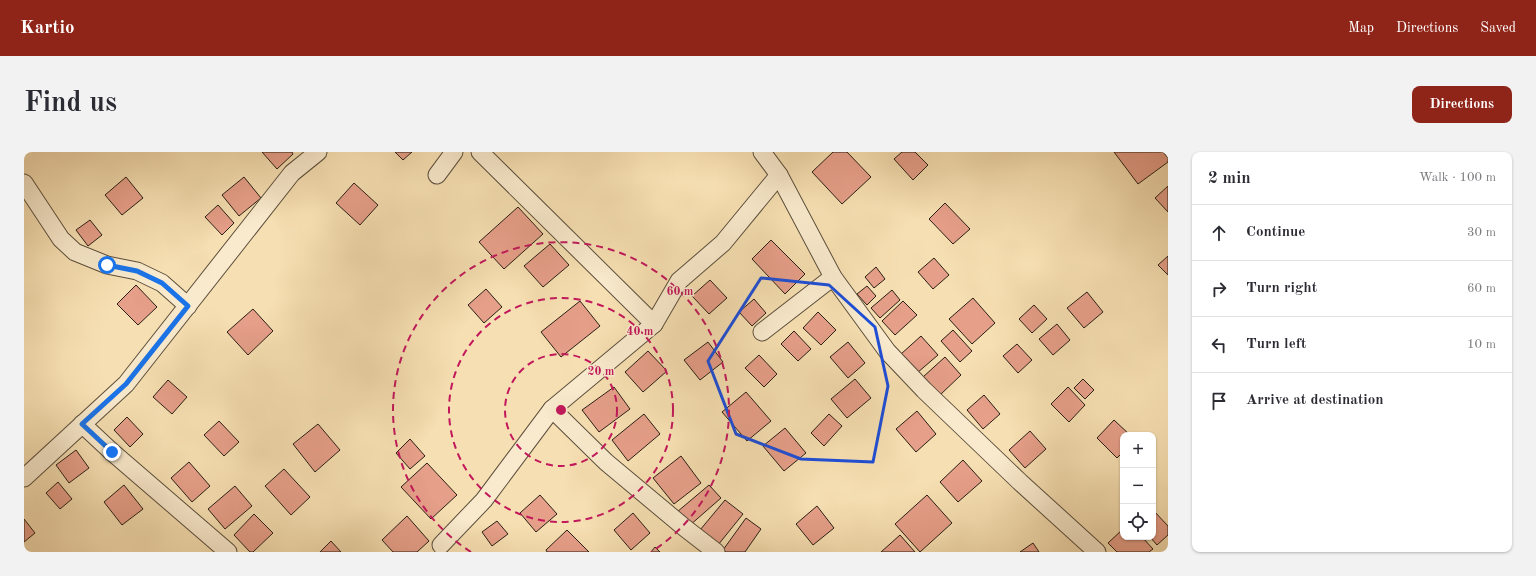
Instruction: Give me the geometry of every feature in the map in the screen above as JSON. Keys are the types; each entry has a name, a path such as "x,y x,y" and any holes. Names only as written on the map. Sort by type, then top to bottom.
{"street":[{"path":"24,478 126,384 292,173 318,152"},
{"path":"437,175 454,152"},
{"path":"480,152 654,324"},
{"path":"762,152 779,175 833,277 887,351 918,385 1020,482 1097,552"},
{"path":"440,545 484,500 552,409 654,324 679,281 723,243 779,175"},
{"path":"24,183 61,239 75,252 107,265 137,271 162,283 188,306"},
{"path":"762,332 833,277"},
{"path":"552,409 606,462 716,552"},
{"path":"82,424 228,552"}],"highlighted area":[{"path":"761,278 829,285 875,327 888,386 873,462 801,459 736,434 708,361"}],"building":[{"path":"262,152 292,152 293,154 277,169"},
{"path":"395,152 412,152 403,160"},
{"path":"833,152 847,152 871,177 842,204 812,172"},
{"path":"902,152 915,152 928,165 913,180 894,159"},
{"path":"1114,152 1163,152 1168,158 1168,162 1138,184"},
{"path":"126,177 143,198 122,215 105,195"},
{"path":"244,177 261,198 239,216 222,195"},
{"path":"354,183 378,205 360,225 336,203"},
{"path":"1168,186 1168,212 1155,198"},
{"path":"945,203 970,229 953,244 929,219"},
{"path":"218,205 234,223 222,235 205,217"},
{"path":"518,207 543,234 504,269 479,242"},
{"path":"90,220 102,235 88,246 76,230"},
{"path":"771,240 805,274 785,294 752,259"},
{"path":"550,244 569,265 543,287 524,266"},
{"path":"1168,256 1168,275 1158,265"},
{"path":"934,258 949,275 933,289 918,272"},
{"path":"876,267 885,279 874,288 865,277"},
{"path":"710,280 727,298 709,314 692,296"},
{"path":"136,285 157,307 138,325 117,304"},
{"path":"867,286 876,296 867,305 857,294"},
{"path":"486,289 502,307 484,323 468,305"},
{"path":"892,290 900,300 880,318 871,308"},
{"path":"1087,292 1103,312 1084,328 1067,308"},
{"path":"973,298 995,323 972,344 949,319"},
{"path":"754,299 766,313 752,326 739,312"},
{"path":"580,301 600,326 561,357 541,332"},
{"path":"903,301 917,315 895,335 882,321"},
{"path":"1034,305 1047,319 1032,333 1019,319"},
{"path":"253,309 273,331 248,355 227,332"},
{"path":"818,312 836,330 821,345 803,328"},
{"path":"1057,324 1070,340 1053,355 1039,339"},
{"path":"953,330 972,351 960,362 941,341"},
{"path":"794,331 811,349 798,361 781,344"},
{"path":"921,336 938,355 917,373 901,354"},
{"path":"708,342 723,362 700,380 684,360"},
{"path":"848,342 865,363 848,378 830,357"},
{"path":"1017,344 1032,360 1018,373 1003,356"},
{"path":"648,351 667,371 643,392 625,372"},
{"path":"759,355 777,374 764,387 745,368"},
{"path":"945,357 961,375 940,395 923,377"},
{"path":"855,379 871,398 847,418 831,399"},
{"path":"1083,379 1094,390 1085,399 1074,388"},
{"path":"168,380 187,397 172,414 153,397"},
{"path":"614,387 630,409 599,432 582,410"},
{"path":"1068,387 1085,405 1069,422 1051,404"},
{"path":"746,392 771,421 747,441 722,412"},
{"path":"984,395 1000,414 983,429 967,410"},
{"path":"917,411 936,434 916,452 896,429"},
{"path":"644,414 660,434 628,461 612,440"},
{"path":"829,414 842,426 824,446 811,433"},
{"path":"127,417 143,434 130,447 114,430"},
{"path":"1114,420 1127,432 1120,432 1120,455 1117,458 1097,438"},
{"path":"219,421 239,442 224,456 204,435"},
{"path":"318,424 340,450 315,472 293,444"},
{"path":"785,428 806,453 784,471 763,446"},
{"path":"1030,431 1046,449 1025,468 1009,450"},
{"path":"410,439 425,456 410,469 396,453"},
{"path":"76,450 89,468 69,483 56,465"},
{"path":"681,456 701,483 674,504 653,478"},
{"path":"963,460 982,481 958,502 940,482"},
{"path":"189,462 210,486 192,502 171,478"},
{"path":"427,463 457,495 431,519 401,487"},
{"path":"284,469 310,497 291,515 265,486"},
{"path":"58,482 72,499 60,509 46,493"},
{"path":"124,485 143,509 122,525 104,502"},
{"path":"709,485 721,498 689,526 677,512"},
{"path":"235,486 252,506 225,529 208,509"},
{"path":"540,495 557,514 536,532 520,513"},
{"path":"927,495 952,523 920,552 895,524"},
{"path":"725,500 743,514 718,545 700,530"},
{"path":"817,506 834,528 813,545 796,524"},
{"path":"633,513 650,533 631,550 614,530"},
{"path":"1156,513 1168,526 1168,535 1157,545 1153,540 1156,540"},
{"path":"254,514 273,533 253,552 250,552 234,535"},
{"path":"407,516 429,541 417,552 393,552 382,540"},
{"path":"746,518 761,529 745,552 726,552 723,550"},
{"path":"24,519 35,533 24,542"},
{"path":"497,521 508,534 492,546 482,532"},
{"path":"567,530 589,552 547,552 546,550"},
{"path":"1120,532 1120,540 1145,540 1153,549 1149,552 1117,552 1108,543"},
{"path":"900,535 915,552 881,552"},
{"path":"331,541 341,552 320,552"},
{"path":"1033,543 1039,552 1020,552"},
{"path":"655,547 660,552 651,552"}],"route":[{"path":"107,265 137,271 162,283 188,306 126,384 82,424 112,452"}]}
